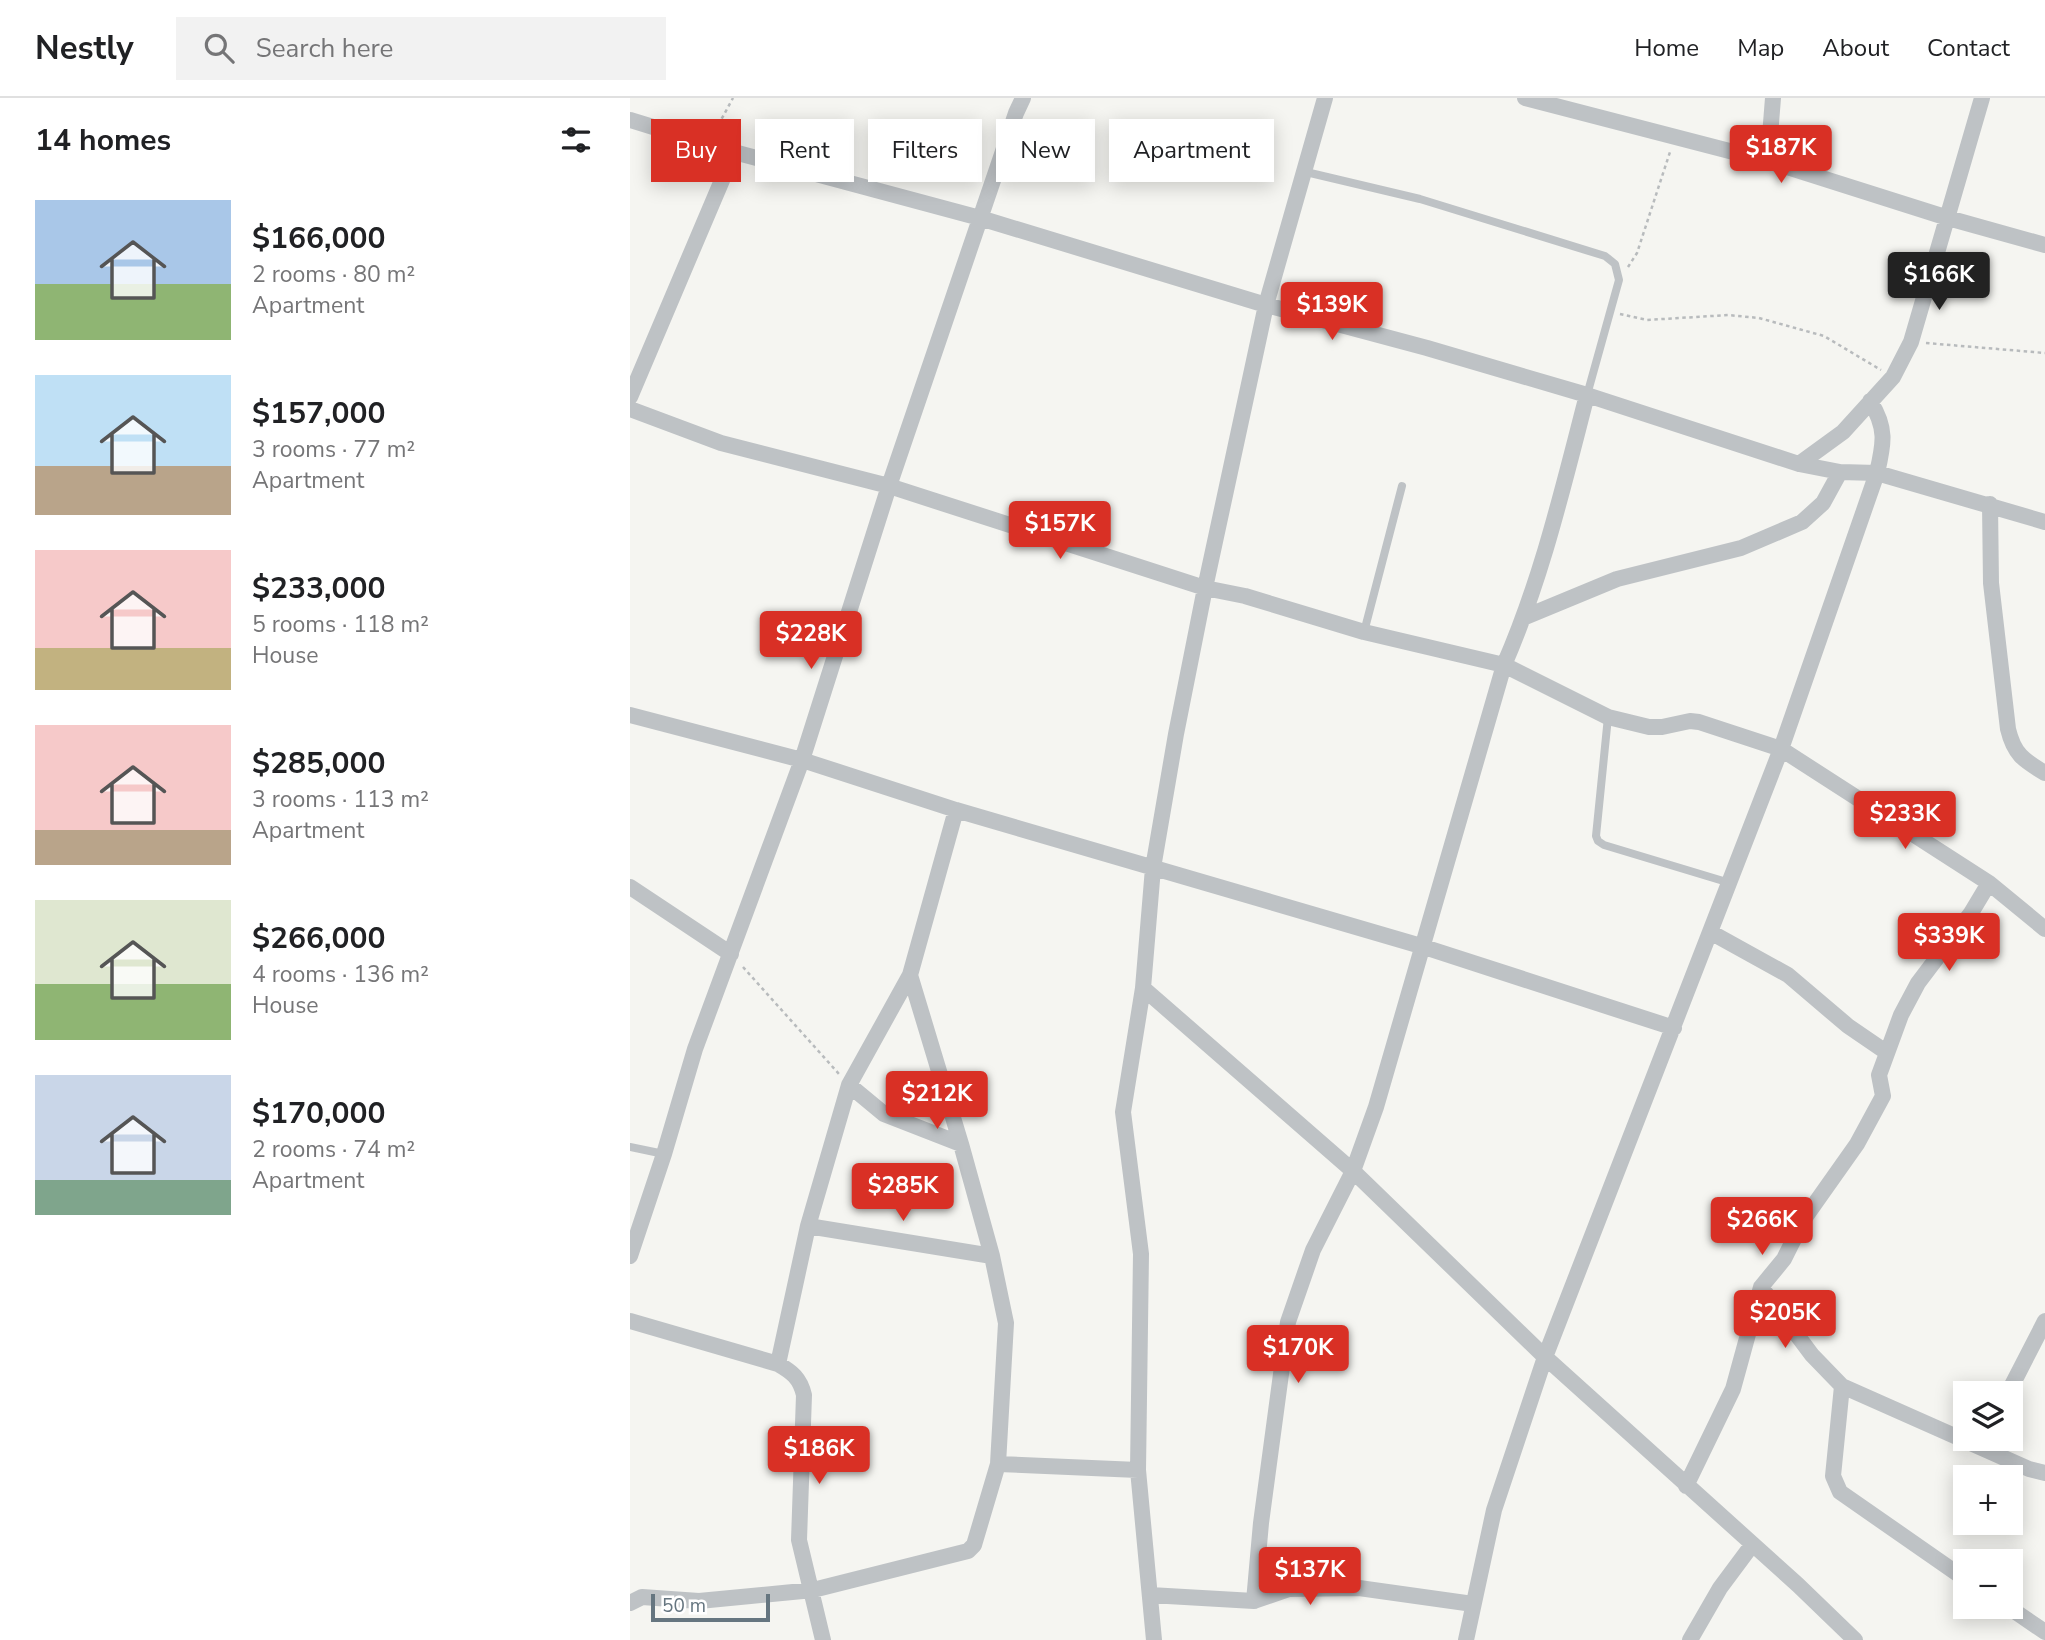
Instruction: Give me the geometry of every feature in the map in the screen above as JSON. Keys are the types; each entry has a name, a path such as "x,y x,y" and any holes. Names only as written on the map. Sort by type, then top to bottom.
{"street":[{"path":"630,1256 695,1049 802,760 889,486 1023,98"},
{"path":"1154,1640 1138,1470 1141,1263 1123,1112 1143,988 1153,868 1205,588 1266,305 1325,98"},
{"path":"1525,98 1556,102 1768,161 1948,218 2045,245"},
{"path":"1768,161 1773,98"},
{"path":"1799,464 1843,432 1892,377 1911,342 1982,98"},
{"path":"630,120 651,126"},
{"path":"741,154 980,218 1266,305 1587,395 1799,464 1840,472 1877,473 2045,522"},
{"path":"630,397 721,182"},
{"path":"1254,1601 1261,1522 1288,1322 1313,1250 1353,1171 1376,1107 1504,665 1525,617 1546,554 1587,395"},
{"path":"1466,1640 1494,1510 1545,1357 1781,750 1877,473 1884,436 1879,415 1870,401"},
{"path":"630,409 721,443 889,486 1205,588 1245,596 1364,632 1504,665 1608,717 1649,727 1699,722 1781,750 1989,883 2045,929"},
{"path":"1525,617 1617,579 1741,548 1802,522 1823,503 1840,472"},
{"path":"1990,505 1991,583 2008,729 2012,746 2024,760 2045,773"},
{"path":"630,715 802,760 956,810 1421,946 1674,1028"},
{"path":"778,1364 808,1226 849,1085 910,975 956,810"},
{"path":"1686,1486 1732,1389 1761,1287 1784,1259 1804,1219 1857,1143 1883,1096 1879,1075 1901,1015 1918,983 1971,913 1989,883"},
{"path":"630,887 731,954"},
{"path":"1712,933 1788,975 1848,1027 1886,1052"},
{"path":"630,1603 642,1597 699,1601 813,1590 968,1550 974,1545 998,1464 1006,1323 992,1256 910,975"},
{"path":"1143,988 1353,1171 1545,1357 1855,1640"},
{"path":"849,1085 884,1114 961,1144"},
{"path":"808,1226 992,1256"},
{"path":"1761,1287 1812,1355 1842,1386 1953,1431"},
{"path":"630,1321 778,1364 793,1373 801,1383 804,1395 799,1533 823,1640"},
{"path":"2014,1381 2045,1321"},
{"path":"1842,1386 1833,1476 1835,1484 1840,1492 1871,1516 1953,1571"},
{"path":"1998,1451 2029,1469 2045,1473"},
{"path":"998,1464 1138,1470"},
{"path":"1690,1640 1720,1588 1752,1545"},
{"path":"1150,1595 1254,1601 1289,1589 1359,1588 1474,1604"},
{"path":"2023,1617 2045,1632"}],"lane":[{"path":"1306,172 1420,199 1605,256 1615,264 1619,280 1587,395"},
{"path":"1364,632 1402,486"},
{"path":"1608,717 1596,836 1598,841 1730,883"},
{"path":"630,1147 664,1154"}],"path":[{"path":"722,119 733,98"},
{"path":"1619,280 1637,253 1675,136"},
{"path":"1610,312 1647,320 1728,315 1759,318 1824,336 1892,377"},
{"path":"1911,342 2045,353"},
{"path":"731,954 849,1085"}]}
